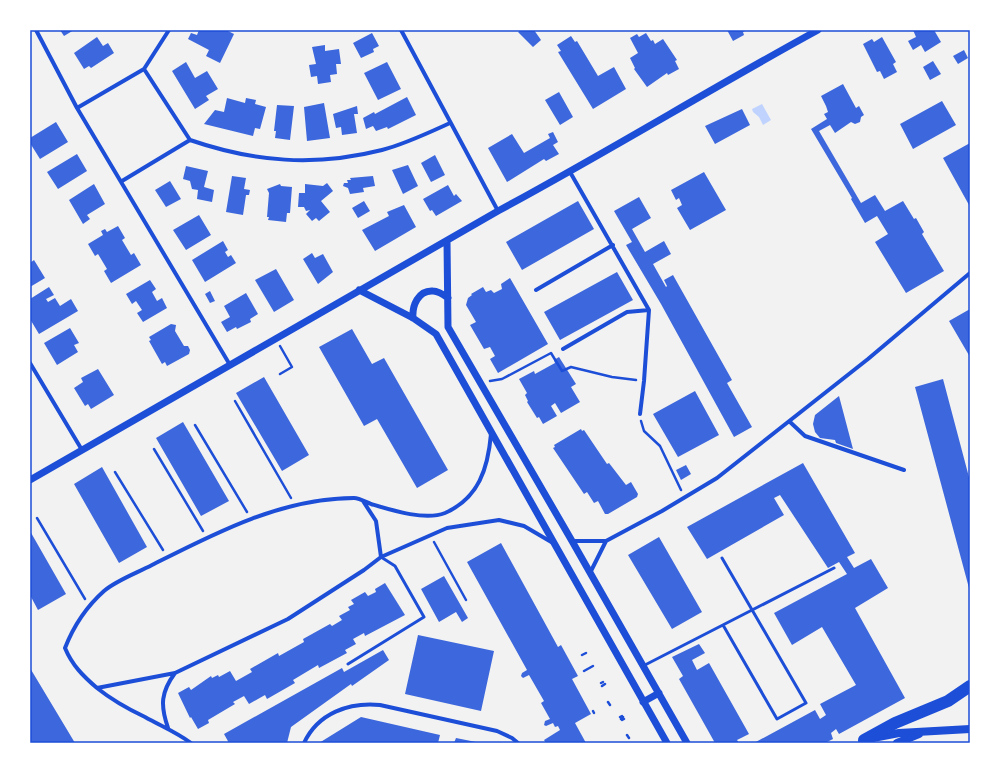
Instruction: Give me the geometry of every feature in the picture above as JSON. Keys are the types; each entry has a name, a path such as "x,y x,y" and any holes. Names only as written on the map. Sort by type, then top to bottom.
{"highway":[{"path":"862,742 895,723 948,701 970,686"}],"main road":[{"path":"862,742 899,733 970,729"},
{"path":"897,743 927,731"}],"street":[{"path":"36,30 77,108 122,181 230,365"},
{"path":"77,108 144,69 168,30"},
{"path":"401,30 498,211"},
{"path":"30,480 359,290 570,172 708,90 818,30"},
{"path":"144,69 190,140 223,151 260,158 298,161 352,156 383,150 450,123"},
{"path":"122,181 190,140"},
{"path":"570,172 649,310 640,414"},
{"path":"446,241 448,327 687,743"},
{"path":"536,290 613,246"},
{"path":"572,541 606,541 717,478 790,422 970,273"},
{"path":"359,290 413,318 436,334 667,743"},
{"path":"413,318 412,309 416,300 425,292 434,291 448,298"},
{"path":"563,349 627,312 649,310"},
{"path":"30,362 82,450"},
{"path":"790,422 805,436 904,470"},
{"path":"191,743 168,728 113,700 82,676 70,659 65,648 80,617 89,606 106,590 224,528 296,506 323,499 357,498 391,510 429,516 445,513 459,504 476,488 487,465 491,432"},
{"path":"363,501 376,521 381,557"},
{"path":"97,688 175,672 288,619 364,570 381,557 447,528 499,520 524,526 557,546"},
{"path":"590,573 606,541"},
{"path":"168,728 163,715 163,697 166,684 175,672"},
{"path":"643,702 658,693"},
{"path":"304,743 308,733 320,721 340,708 363,703 380,705 497,731 512,738 518,743"}],"lane":[{"path":"348,664 424,617 395,566 381,557"},
{"path":"722,558 806,703 777,719 723,625"},
{"path":"643,666 834,568"}],"path":[{"path":"275,339 292,367 280,374"},
{"path":"480,383 502,379 551,353 562,371 571,367 612,377 644,380"},
{"path":"235,401 296,506"},
{"path":"640,414 644,431 660,446 674,478 685,497"},
{"path":"194,425 252,519"},
{"path":"154,449 206,537"},
{"path":"115,472 168,557"},
{"path":"37,518 89,606"},
{"path":"430,535 466,600"},
{"path":"582,655 586,653"},
{"path":"584,671 592,666"}],"water":[{"path":"762,104 771,120 763,125 759,117 753,112 752,109"}],"building":[{"path":"60,30 74,30 64,36"},
{"path":"199,30 226,30 234,34 220,63 206,56 209,50 188,39 191,33 197,35"},
{"path":"521,30 534,30 541,40 533,47 518,32"},
{"path":"727,30 747,30 743,32 744,35 733,41"},
{"path":"913,30 934,30 941,42 925,52 921,45 913,50 908,41 916,37"},
{"path":"372,33 379,46 373,49 374,52 361,58 353,43"},
{"path":"646,33 655,44 663,39 677,60 675,61 679,69 668,75 667,73 647,87 634,69 635,68 630,58 638,53 630,38 637,34 639,37"},
{"path":"571,36 575,42 577,41 598,76 614,67 626,89 593,109 558,52 561,51 557,45"},
{"path":"97,37 103,46 108,43 114,53 91,68 89,66 84,69 74,53"},
{"path":"882,37 896,62 893,64 897,72 884,79 880,71 877,72 863,44 872,39 874,42"},
{"path":"325,45 325,51 339,49 341,64 336,64 337,74 330,75 331,82 318,84 317,76 311,77 309,65 316,64 312,47"},
{"path":"964,50 968,58 958,64 953,56"},
{"path":"933,61 941,74 930,80 923,67"},
{"path":"186,62 195,78 207,71 218,89 206,96 209,100 195,109 172,71"},
{"path":"387,62 401,89 378,100 364,73"},
{"path":"843,84 856,108 859,106 864,115 861,117 860,122 855,124 851,122 835,133 830,125 819,131 861,203 875,195 885,211 903,201 914,219 916,218 924,232 922,234 944,271 906,293 875,242 888,234 877,216 865,223 811,129 827,119 824,114 828,112 821,96"},
{"path":"559,92 573,117 560,125 545,100"},
{"path":"407,97 416,115 388,129 387,127 376,131 373,126 366,129 363,118 374,112 375,114"},
{"path":"227,98 245,103 246,98 256,100 255,104 266,107 260,129 255,128 253,136 204,124 215,110 224,112"},
{"path":"942,101 956,125 913,149 900,124"},
{"path":"324,103 330,138 307,141 304,107"},
{"path":"277,105 294,106 290,140 275,138 276,131 274,131"},
{"path":"357,106 358,114 354,114 357,133 342,135 341,127 336,128 333,114"},
{"path":"742,109 750,125 715,144 705,126"},
{"path":"56,122 68,142 40,159 30,143 30,138"},
{"path":"553,132 558,142 553,145 559,154 546,161 544,159 507,182 488,148 512,134 524,153 550,138 548,134"},
{"path":"970,143 970,204 969,205 943,158"},
{"path":"77,154 87,171 58,189 47,172"},
{"path":"435,155 445,175 431,182 421,163"},
{"path":"408,165 418,186 403,194 392,170"},
{"path":"186,166 208,171 204,187 214,190 212,202 197,199 198,190 192,189 190,181 183,179"},
{"path":"704,172 726,210 690,230 677,208 682,205 679,198 676,200 671,190"},
{"path":"232,176 246,178 244,189 250,190 249,195 246,195 243,215 226,212"},
{"path":"373,176 375,186 363,188 364,192 350,194 348,188 343,186 344,183 348,183 347,180 351,180 350,178"},
{"path":"170,181 181,199 166,207 155,190"},
{"path":"327,183 333,191 321,201 330,212 319,221 316,218 312,221 306,214 310,210 306,211 304,207 298,207 299,193 305,193 305,184 323,186"},
{"path":"94,184 105,204 87,215 90,219 83,224 69,200"},
{"path":"280,184 281,186 292,187 290,213 287,213 286,222 268,220 269,217 267,217 269,193 267,189"},
{"path":"448,185 454,196 456,194 462,201 436,216 432,210 430,211 423,199"},
{"path":"639,197 651,218 632,229 645,252 664,241 671,254 653,264 666,287 667,286 664,280 673,275 732,380 727,383 752,427 734,437 661,304 626,245 632,242 614,211"},
{"path":"364,201 370,211 358,218 352,208"},
{"path":"578,201 594,229 522,270 506,242"},
{"path":"404,205 416,227 375,251 362,230 389,216 387,212"},
{"path":"199,215 211,235 186,250 173,230"},
{"path":"118,226 125,238 122,240 131,255 134,253 141,265 111,283 104,271 107,269 98,254 95,256 88,244 103,235 101,231 105,229 107,232"},
{"path":"223,241 228,250 225,252 228,257 231,255 236,263 205,282 192,260"},
{"path":"312,253 315,258 323,254 333,272 318,284 303,259"},
{"path":"34,260 45,278 30,287 30,263"},
{"path":"276,269 294,300 274,312 255,280"},
{"path":"617,272 633,300 560,340 544,312"},
{"path":"510,278 548,344 498,373 490,359 495,356 490,347 484,349 470,325 476,322 466,305 468,298 472,295 471,294 483,287 486,292 491,290 494,293 502,289 501,284"},
{"path":"150,280 156,289 152,292 157,301 162,298 167,308 143,322 137,313 142,310 136,301 132,304 126,294"},
{"path":"49,287 54,295 46,299 48,302 55,298 60,306 71,299 78,311 39,334 30,319 30,299"},
{"path":"210,291 215,301 210,303 205,294"},
{"path":"246,293 258,314 250,319 251,322 227,332 221,322 230,317 224,306"},
{"path":"970,309 970,357 949,321"},
{"path":"171,324 176,325 175,331 184,346 188,346 190,350 189,354 167,366 165,362 162,364 149,341 151,340 149,337"},
{"path":"70,328 79,343 74,345 78,352 57,365 44,343"},
{"path":"352,329 372,364 384,358 448,470 417,488 377,419 364,426 319,347"},
{"path":"559,357 576,384 571,387 580,402 561,413 555,403 551,406 557,416 543,424 539,417 537,418 527,402 528,401 525,395 527,393 519,379 534,371 535,374 555,363 554,360"},
{"path":"98,369 114,395 91,409 88,404 85,406 74,388 83,382 81,378"},
{"path":"264,377 309,455 282,471 236,393"},
{"path":"943,379 970,481 969,588 915,387"},
{"path":"695,391 719,435 678,457 653,414"},
{"path":"839,396 853,449 836,443 835,440 820,438 815,432 813,424 815,415"},
{"path":"183,422 229,501 201,516 156,438"},
{"path":"581,429 582,431 584,430 607,464 609,463 626,485 631,482 638,494 637,497 608,514 605,514 598,501 594,503 587,492 584,494 553,448 555,447 554,445"},
{"path":"803,463 855,553 847,557 854,568 871,559 888,588 855,608 905,698 839,734 836,729 831,733 833,739 825,743 754,743 815,710 820,719 826,715 820,704 856,685 822,627 792,645 774,613 847,574 839,562 828,568 780,495 774,498 784,515 707,559 687,527"},
{"path":"686,465 691,474 681,480 676,470"},
{"path":"102,467 147,547 119,563 74,484"},
{"path":"30,531 66,594 38,610 30,595"},
{"path":"659,537 702,612 672,629 628,555"},
{"path":"501,543 558,647 561,645 578,676 572,679 591,714 575,723 586,743 546,743 544,740 560,730 558,726 555,727 553,723 546,726 544,725 545,721 550,719 541,703 544,701 529,675 523,678 521,676 522,673 527,670 467,562"},
{"path":"444,576 468,618 462,622 456,612 439,622 421,589"},
{"path":"385,583 405,615 365,636 364,633 353,639 356,644 345,650 347,653 319,668 318,665 293,680 295,683 267,699 265,695 249,704 244,696 233,702 235,704 208,720 209,723 198,729 191,717 190,718 178,693 189,687 191,690 211,676 212,678 218,675 219,677 230,671 236,681 252,672 250,669 278,653 279,656 304,642 303,639 330,624 332,626 342,620 339,616 350,610 348,607 354,604 351,600 365,592 368,596 376,592 375,589"},
{"path":"418,635 494,651 481,711 405,694"},
{"path":"699,644 705,653 692,660 697,670 709,663 749,734 737,740 739,743 715,743 679,679 683,676 672,657"},
{"path":"383,650 389,660 352,686 351,684 291,727 287,743 229,743 224,734 342,668 344,672"},
{"path":"30,668 75,743 30,743"},
{"path":"361,717 440,735 438,743 319,743"},
{"path":"456,738 476,742 454,743"}]}
